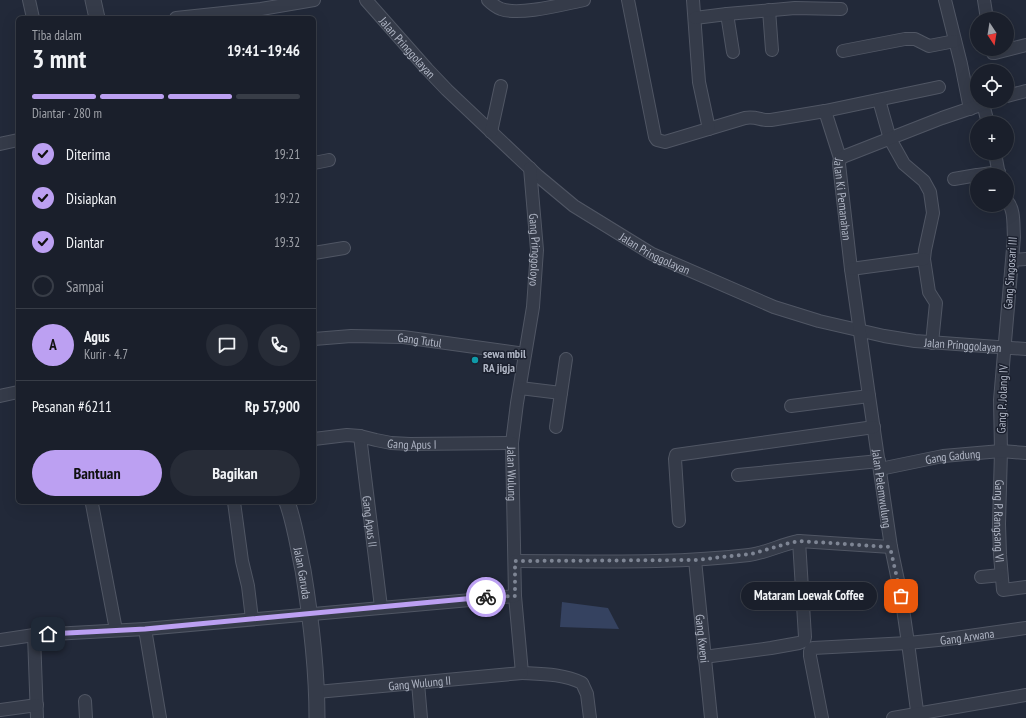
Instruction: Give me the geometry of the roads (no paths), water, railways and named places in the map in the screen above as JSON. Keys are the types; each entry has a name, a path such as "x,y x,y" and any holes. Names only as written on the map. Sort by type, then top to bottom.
{"street":[{"path":"29,0 33,16"},
{"path":"93,0 97,16"},
{"path":"186,16 244,5 314,0"},
{"name":"Jalan Pringgolayan","path":"366,0 427,69 530,168 574,206 652,254 774,307 819,321 884,336 932,343 1004,347 1023,346"},
{"path":"488,0 502,10 511,11 535,9 584,0"},
{"path":"628,0 653,128 657,140 666,142 752,117 766,121 825,111 939,87"},
{"path":"694,0 699,82 709,129"},
{"path":"945,0 961,64 970,109"},
{"path":"984,0 986,12"},
{"path":"695,18 769,10 795,4 841,9"},
{"path":"769,10 772,50"},
{"path":"727,14 733,52"},
{"path":"842,51 905,38 915,39 928,46 955,41"},
{"path":"1014,51 1025,49"},
{"path":"491,132 501,86"},
{"path":"1014,94 1026,91"},
{"path":"879,100 890,139 904,164 924,181 930,192 933,214 924,259 929,292 936,303 932,343"},
{"name":"Jalan Ki Pemanahan","path":"860,330 851,269 839,164 840,158 942,118 973,108"},
{"path":"825,111 840,158"},
{"path":"0,144 16,140"},
{"path":"316,163 329,160"},
{"name":"Gang Pringgoloyo","path":"525,354 533,307 537,263 530,168"},
{"path":"954,179 970,176"},
{"name":"Gang Singosari III","path":"1004,347 1013,260 1012,212"},
{"path":"316,252 344,248"},
{"path":"851,269 924,259"},
{"path":"1013,260 1026,259"},
{"name":"Jalan Pelemwulung","path":"860,330 880,465 890,547 901,596 918,716"},
{"name":"Gang Tutul","path":"316,339 350,336 403,338 525,354"},
{"name":"Gang P. Jolang IV","path":"1001,451 1000,400 1004,347"},
{"name":"Jalan Wulung","path":"522,673 515,596 512,443 525,354"},
{"path":"556,427 566,359"},
{"path":"520,388 561,393"},
{"path":"0,396 16,392"},
{"path":"791,406 869,396"},
{"path":"679,521 676,455 874,427"},
{"name":"Gang Apus I","path":"316,439 335,436 360,436 376,440 410,444 512,443"},
{"name":"Gang Apus II","path":"360,436 381,607"},
{"name":"Gang Gadung","path":"738,475 880,465 943,456 1001,451 1026,454"},
{"name":"Gang P. Rangsang VI","path":"1001,451 999,524 1003,590 1026,587"},
{"path":"92,504 116,630"},
{"path":"234,504 252,619"},
{"name":"Jalan Garuda","path":"287,504 295,528 310,613 317,692 317,718"},
{"path":"515,561 695,560 751,554 799,541 890,547"},
{"path":"704,657 771,648 804,641 806,637 799,541"},
{"name":"Gang Kweni","path":"695,560 711,718"},
{"path":"981,577 1001,575"},
{"path":"0,640 34,635 145,629 310,613 515,596"},
{"name":"Gang Arwana","path":"822,718 810,656 812,650 815,648 908,643 1026,628"},
{"path":"145,629 160,718"},
{"path":"34,635 37,718"},
{"path":"522,673 545,674 569,678 582,683 587,694 590,718"},
{"name":"Gang Wulung II","path":"317,692 522,673"},
{"path":"418,683 420,718"},
{"path":"893,718 918,716 1026,695"},
{"path":"85,701 86,718"},
{"path":"0,710 37,705"}],"water":[{"path":"562,602 608,608 619,629 560,627"}],"place":[{"name":"sewa mbil RA jigja","path":"475,360"},
{"name":"Mataram Loewak Coffee","path":"901,596"}]}
